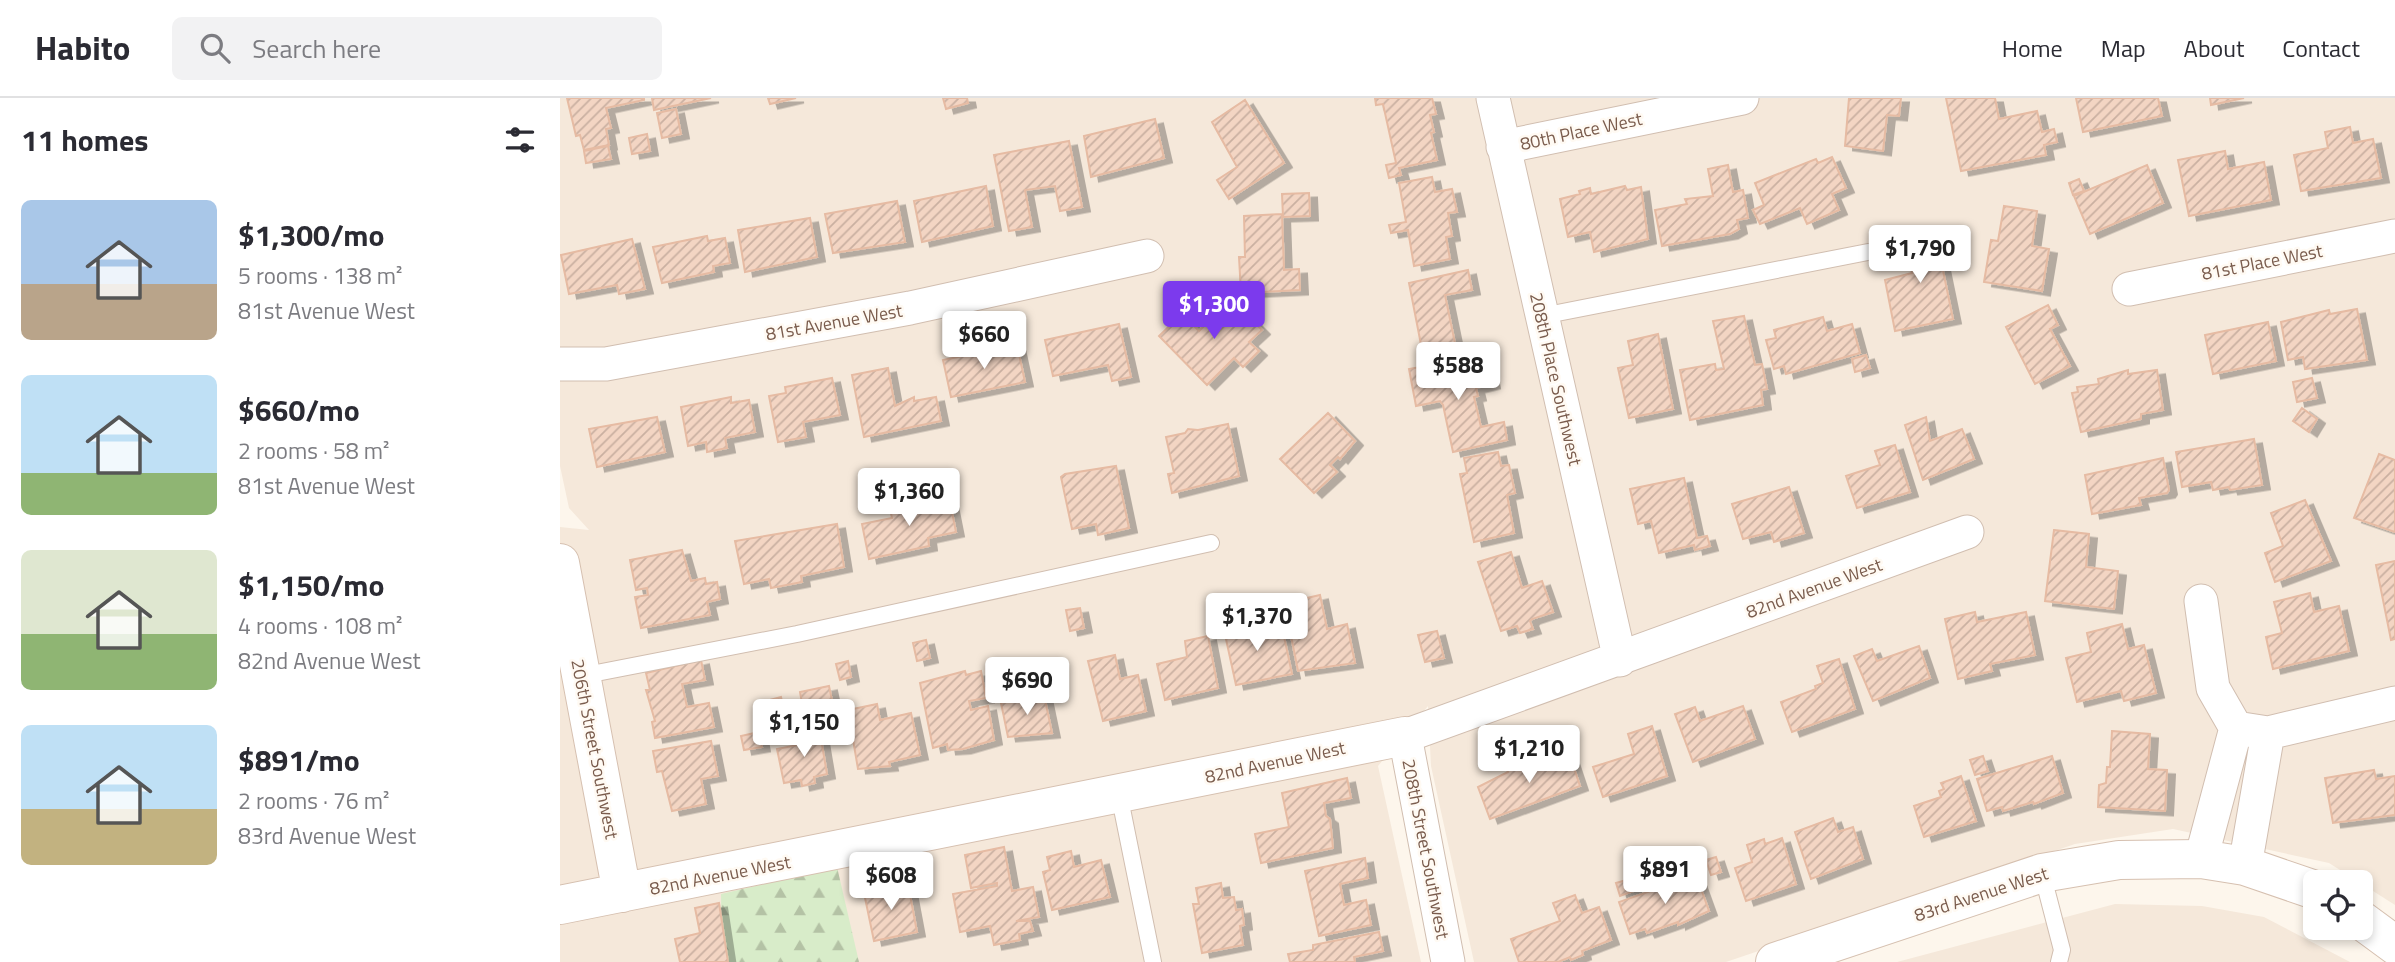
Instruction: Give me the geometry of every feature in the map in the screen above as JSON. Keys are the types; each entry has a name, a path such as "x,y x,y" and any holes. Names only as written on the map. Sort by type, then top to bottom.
{"street":[{"name":"208th Place Southwest","path":"1493,98 1620,660"},
{"name":"80th Place West","path":"1503,147 1742,98"},
{"name":"81st Place West","path":"2129,289 2395,236"},
{"name":"81st Avenue West","path":"560,363 606,364 646,357 910,308 1147,256"},
{"name":"82nd Avenue West","path":"560,905 1405,736 1966,532"},
{"name":"206th Street Southwest","path":"560,563 622,893"},
{"path":"2201,601 2213,688 2252,731 2245,866"},
{"path":"2252,731 2395,703"},
{"path":"2201,859 2252,731"},
{"name":"208th Street Southwest","path":"1405,736 1448,962"},
{"name":"83rd Avenue West","path":"1775,962 2042,873 2119,860 2201,859 2245,866 2303,886"},
{"path":"2373,929 2395,945"}],"lane":[{"path":"1542,316 1868,252"},
{"path":"581,676 797,634 1211,543"},
{"path":"1119,794 1153,962"},
{"path":"2042,873 2062,950 2059,962"}],"shaded area":[{"path":"560,98 2395,98 2395,905 2373,891 2373,870 2340,870 2329,863 2173,829 2075,844 1726,962 1474,962 1431,766 1428,706 1378,766 1421,962 560,962 560,527 589,530 569,508 560,466"},
{"path":"2115,904 2202,906 2264,917 2303,937 2303,940 2308,940 2350,962 1897,962"}],"green space":[{"path":"837,867 859,962 722,962 721,894"}],"building":[{"path":"567,98 644,100 606,108 611,128 606,129 609,145 584,150 580,135 576,136"},
{"path":"652,98 711,98 654,110"},
{"path":"768,98 796,98 770,104"},
{"path":"943,98 967,98 968,103 946,109"},
{"path":"1375,98 1432,98 1436,114 1430,115 1434,132 1431,133 1437,160 1399,168 1401,175 1389,178 1386,165 1396,163 1383,104 1376,105"},
{"path":"1849,98 1901,98 1899,116 1887,115 1883,151 1845,146"},
{"path":"1946,98 1995,98 1999,119 2037,111 2042,132 2054,129 2057,142 2044,145 2046,155 1961,171"},
{"path":"2076,98 2158,98 2162,116 2083,132"},
{"path":"2210,98 2244,98 2211,105"},
{"path":"1245,100 1284,163 1229,199 1217,180 1237,167 1212,122"},
{"path":"676,109 681,134 662,138 657,113"},
{"path":"1155,119 1164,158 1091,177 1084,136"},
{"path":"2350,127 2353,143 2373,139 2381,178 2301,191 2294,155 2328,148 2325,132"},
{"path":"647,134 650,151 632,154 629,138"},
{"path":"1069,141 1082,207 1060,211 1055,186 1025,190 1032,227 1009,231 994,155"},
{"path":"608,146 611,159 586,163 584,151"},
{"path":"2225,151 2228,169 2264,162 2271,200 2189,216 2178,160"},
{"path":"1832,157 1846,188 1832,194 1839,210 1807,224 1800,208 1760,224 1753,210 1764,205 1755,183 1816,159 1818,163"},
{"path":"1728,165 1733,192 1743,190 1748,218 1737,220 1739,229 1730,234 1662,246 1655,210 1687,204 1685,199 1713,196 1708,169"},
{"path":"2147,165 2163,203 2090,234 2074,196"},
{"path":"1432,177 1435,192 1452,189 1457,212 1448,213 1452,236 1446,237 1450,259 1414,266 1408,230 1391,233 1389,225 1406,222 1399,183"},
{"path":"2079,179 2084,191 2073,195 2069,183"},
{"path":"986,186 993,226 922,242 914,201"},
{"path":"1625,186 1627,190 1641,187 1648,239 1594,252 1590,232 1568,237 1560,199 1580,194 1579,191 1590,188 1591,194"},
{"path":"1309,193 1310,216 1283,217 1282,194"},
{"path":"897,201 905,242 833,253 825,214"},
{"path":"2004,206 2037,211 2032,246 2049,249 2042,291 1984,282 1991,240 1998,241"},
{"path":"1282,214 1284,270 1299,269 1300,290 1241,293 1239,257 1245,257 1244,216"},
{"path":"810,218 817,257 745,272 738,230"},
{"path":"1934,227 1953,319 1895,331 1885,280 1912,273 1903,233"},
{"path":"707,236 708,241 725,238 730,263 713,266 714,272 662,283 653,247"},
{"path":"632,239 645,289 619,294 617,285 569,294 561,255"},
{"path":"1468,270 1472,290 1445,295 1457,353 1450,355 1451,359 1428,364 1424,360 1409,283"},
{"path":"1231,299 1262,330 1249,342 1259,351 1243,367 1234,358 1207,385 1159,336 1182,314 1199,331"},
{"path":"2048,305 2058,325 2050,329 2070,366 2035,384 2006,327"},
{"path":"2357,309 2367,360 2305,369 2303,357 2288,360 2281,322 2329,310 2330,314"},
{"path":"1744,316 1755,365 1762,364 1767,389 1761,390 1763,405 1690,420 1680,370 1715,364 1716,370 1724,369 1713,321"},
{"path":"1823,317 1827,331 1852,324 1860,353 1786,374 1784,366 1774,369 1766,340 1776,338 1774,330"},
{"path":"2268,322 2276,361 2213,374 2205,335"},
{"path":"1119,324 1131,377 1112,381 1108,365 1053,376 1045,340"},
{"path":"1658,334 1673,409 1629,418 1618,368 1633,365 1628,341"},
{"path":"1017,345 1025,382 951,397 943,360"},
{"path":"1866,355 1870,368 1855,372 1852,359"},
{"path":"1448,362 1449,368 1440,369 1441,373 1488,362 1492,384 1476,388 1478,396 1474,397 1481,427 1504,422 1507,440 1453,452 1440,401 1416,406 1409,369"},
{"path":"888,368 895,406 914,397 914,401 936,397 941,421 864,437 852,375"},
{"path":"2128,370 2128,374 2157,370 2163,410 2141,414 2141,419 2081,432 2072,393 2078,392 2077,387 2099,384 2098,379"},
{"path":"832,378 840,415 803,422 806,437 778,442 769,396 786,393 785,387"},
{"path":"2312,378 2317,398 2297,402 2293,382"},
{"path":"731,397 731,403 749,400 755,432 725,438 727,448 707,452 706,442 688,446 681,407"},
{"path":"2302,408 2317,419 2309,432 2293,421"},
{"path":"1328,413 1355,441 1340,459 1338,457 1330,465 1337,472 1314,493 1280,459"},
{"path":"657,417 665,452 597,467 589,429"},
{"path":"1926,417 1930,441 1962,429 1974,459 1923,480 1905,425"},
{"path":"1228,424 1239,476 1172,493 1168,474 1174,473 1166,437 1185,433 1188,429 1198,430"},
{"path":"2254,439 2262,485 2213,490 2211,482 2182,487 2176,452"},
{"path":"1895,445 1910,492 1857,508 1846,476 1880,465 1875,451"},
{"path":"1498,452 1501,466 1509,465 1515,493 1507,495 1514,533 1474,542 1460,474 1467,473 1464,458"},
{"path":"2379,454 2395,460 2395,532 2354,518"},
{"path":"2163,458 2169,490 2167,493 2139,498 2141,505 2092,514 2085,475"},
{"path":"1116,466 1129,528 1098,535 1096,524 1072,529 1061,477 1065,474"},
{"path":"1684,478 1697,538 1707,536 1710,546 1695,550 1694,545 1659,553 1651,521 1638,524 1630,489"},
{"path":"1789,487 1804,533 1774,542 1771,532 1743,539 1732,504"},
{"path":"949,497 956,532 928,538 929,546 869,559 862,524 892,518 890,509"},
{"path":"2305,500 2331,561 2275,582 2265,553 2283,546 2271,513"},
{"path":"837,524 844,567 801,576 802,582 771,588 769,579 744,584 735,541"},
{"path":"2054,530 2089,534 2086,567 2118,571 2114,609 2045,601"},
{"path":"682,550 691,581 705,578 706,584 717,582 720,599 707,602 710,615 641,628 635,597 648,595 647,588 636,590 630,560"},
{"path":"1511,552 1522,588 1542,581 1553,612 1532,619 1530,621 1533,629 1520,633 1517,626 1501,631 1478,562"},
{"path":"2395,561 2395,639 2391,640 2376,565"},
{"path":"2310,593 2314,612 2339,606 2349,651 2273,669 2266,637 2282,633 2274,602"},
{"path":"1320,595 1327,629 1347,624 1355,663 1298,671 1291,636 1304,633 1298,600"},
{"path":"1080,608 1084,628 1070,631 1066,610"},
{"path":"1975,612 1977,622 2026,612 2035,655 1990,664 1992,671 1958,679 1945,619"},
{"path":"1238,620 1245,631 1278,625 1282,627 1292,674 1236,685 1224,630 1228,629 1227,622"},
{"path":"2122,624 2128,649 2144,645 2156,693 2124,701 2121,691 2077,702 2066,658 2091,652 2087,633"},
{"path":"1437,631 1444,658 1425,662 1418,635"},
{"path":"1208,636 1218,688 1165,700 1157,664 1187,657 1185,641"},
{"path":"926,640 930,658 917,661 913,643"},
{"path":"1919,646 1930,678 1873,701 1854,656 1872,649 1877,661"},
{"path":"1115,655 1120,679 1138,675 1146,711 1103,721 1088,661"},
{"path":"1839,659 1855,709 1792,732 1781,702 1816,689 1815,686 1823,683 1817,666"},
{"path":"701,660 705,680 682,684 687,707 709,703 714,727 655,738 652,722 655,721 646,690 650,690 646,673"},
{"path":"848,661 851,677 840,680 836,664"},
{"path":"965,671 966,675 981,671 986,698 969,701 971,710 988,706 994,740 963,749 948,750 947,744 933,748 920,683"},
{"path":"829,686 836,720 806,726 800,692"},
{"path":"1044,695 1052,733 1008,737 1001,703"},
{"path":"781,697 784,711 769,715 766,701"},
{"path":"877,704 880,720 911,713 920,755 889,762 890,766 858,769 848,710"},
{"path":"1743,706 1755,739 1693,762 1675,714 1695,707 1700,721"},
{"path":"1652,726 1667,776 1603,797 1593,767 1634,754 1628,734"},
{"path":"819,727 827,774 814,777 815,783 802,786 801,780 784,783 777,749 803,744 801,731"},
{"path":"2112,731 2150,734 2148,769 2167,770 2165,811 2098,807 2099,785 2106,783 2107,767 2110,767"},
{"path":"759,732 762,747 744,750 741,736"},
{"path":"711,741 718,776 701,779 706,804 672,811 662,771 657,772 653,751"},
{"path":"1569,753 1580,786 1490,819 1478,787 1508,772 1507,769 1536,759 1538,764"},
{"path":"1983,756 1988,771 1975,775 1970,760"},
{"path":"2052,756 2063,793 2034,804 2033,802 2003,811 2002,807 1987,811 1977,779"},
{"path":"2374,770 2376,779 2395,776 2395,815 2333,823 2325,778"},
{"path":"1961,776 1976,821 1924,837 1914,806 1941,797 1939,791 1944,789 1941,783"},
{"path":"1347,778 1351,798 1324,803 1326,816 1330,819 1333,848 1261,863 1255,834 1289,827 1282,793"},
{"path":"1833,818 1838,832 1853,827 1863,859 1811,879 1795,832"},
{"path":"1782,838 1796,884 1746,901 1735,868 1752,862 1747,845 1764,839 1765,844"},
{"path":"1004,847 1012,891 1033,887 1039,917 1016,921 1030,921 1033,931 1019,934 1020,940 994,945 990,926 960,932 953,894 997,886 997,883 971,888 965,855"},
{"path":"1071,851 1074,867 1101,860 1110,897 1052,910 1043,872 1050,870 1047,857"},
{"path":"1716,857 1721,872 1711,875 1706,860"},
{"path":"1365,858 1368,878 1340,884 1344,905 1366,900 1371,925 1319,936 1305,871"},
{"path":"1696,875 1709,911 1678,925 1678,922 1647,933 1645,929 1630,934 1619,902"},
{"path":"1630,879 1634,891 1620,896 1616,883"},
{"path":"1221,883 1223,898 1234,897 1236,910 1242,909 1244,925 1240,926 1243,945 1202,953 1193,904 1199,904 1196,888"},
{"path":"908,884 917,932 874,941 864,893"},
{"path":"1575,895 1582,913 1599,907 1611,940 1582,951 1583,955 1571,960 1570,957 1558,962 1519,962 1511,939 1560,921 1553,903"},
{"path":"719,903 728,962 680,962 675,939 700,933 695,908"},
{"path":"1379,932 1383,951 1354,957 1355,962 1290,962 1288,954 1313,950 1313,945"}]}
